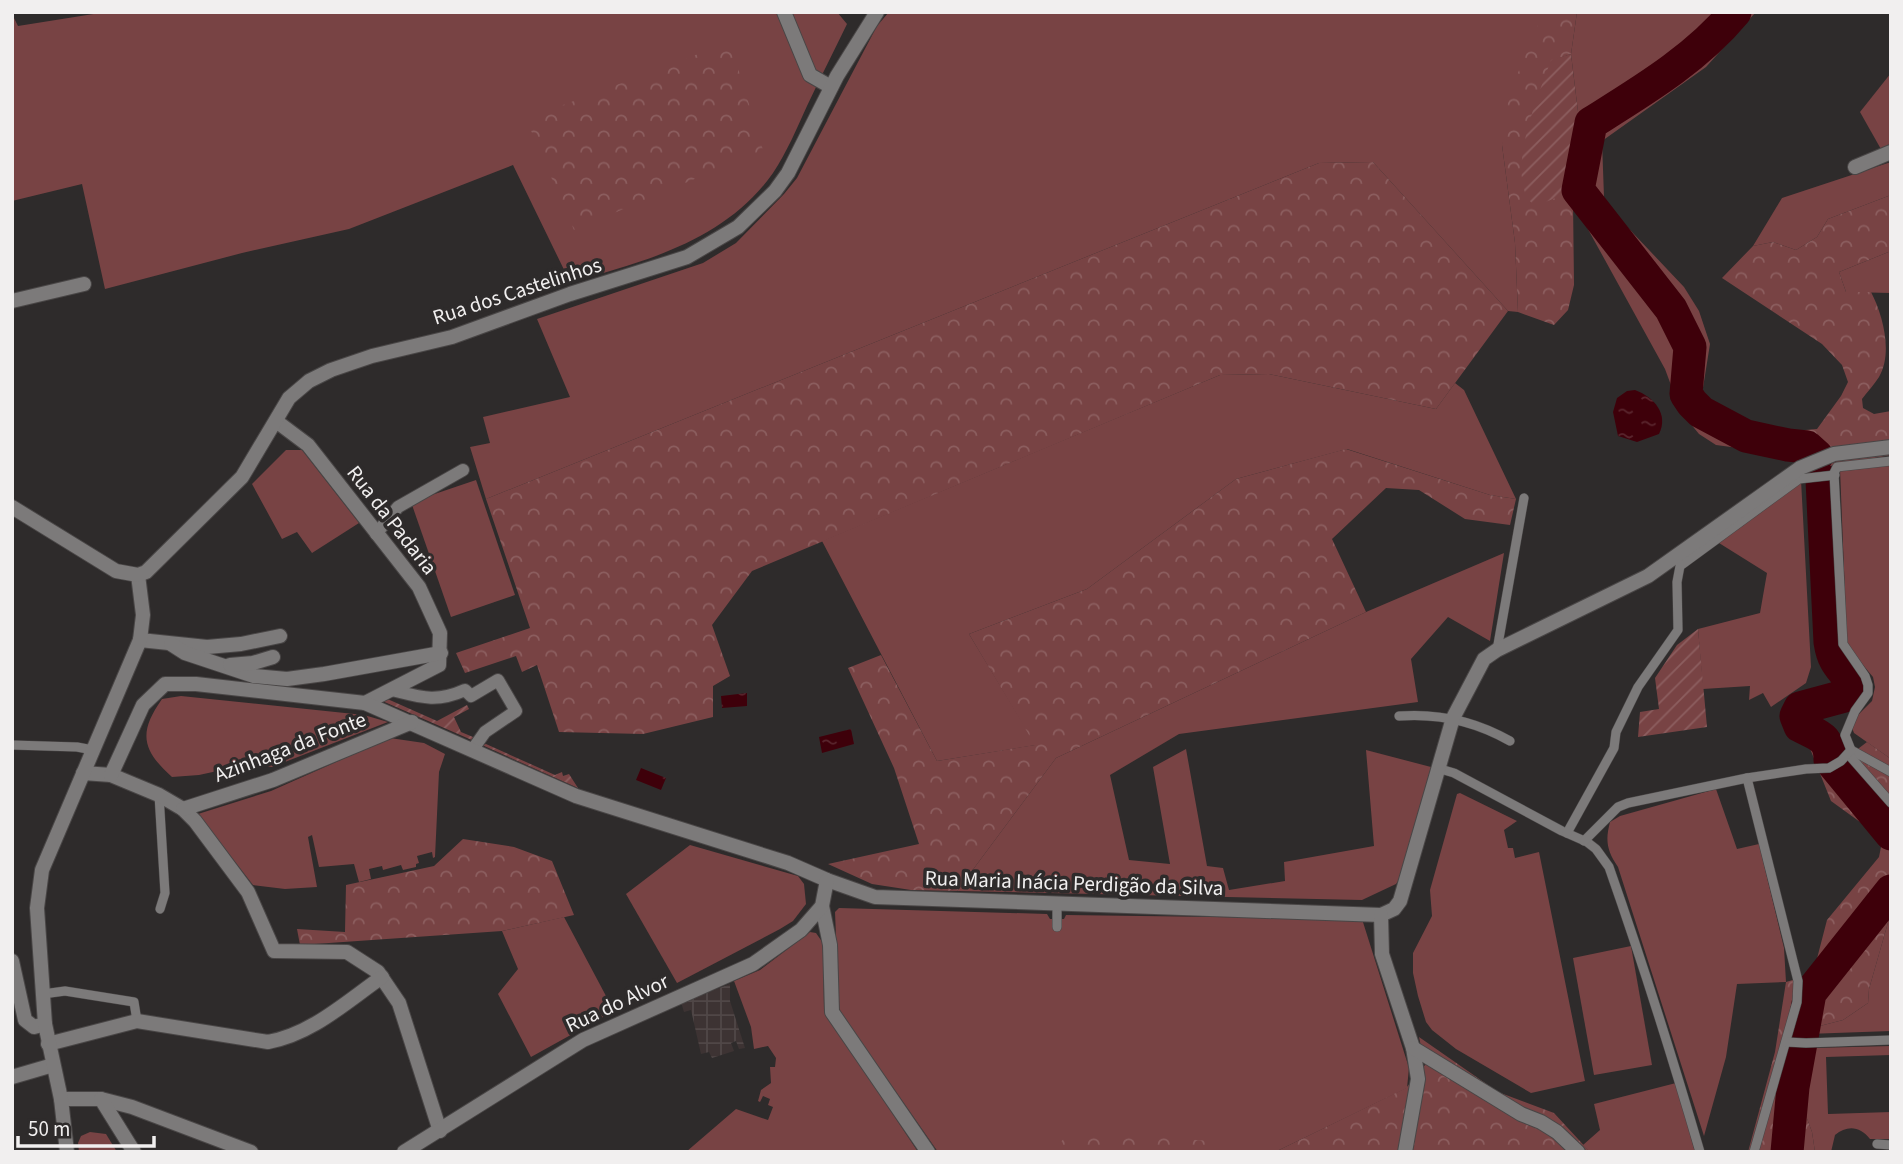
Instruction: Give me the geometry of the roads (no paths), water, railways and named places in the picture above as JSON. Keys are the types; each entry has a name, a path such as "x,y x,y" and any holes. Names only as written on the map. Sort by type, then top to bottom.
{"street":[{"path":"785,12 810,75 831,87"},
{"name":"Rua dos Castelinhos","path":"138,575 154,565 242,477 289,398 309,382 331,370 372,356 452,337 570,294 687,257 738,227 775,191 788,173 831,87 877,12"},
{"path":"1855,167 1891,152"},
{"path":"12,301 84,284"},
{"name":"Rua da Padaria","path":"276,421 308,445 419,587 440,632 441,653"},
{"path":"1405,1152 1418,1079 1413,1048 1382,954 1381,915 1394,909 1400,901 1453,718 1484,659 1497,650 1648,576 1800,468 1834,454 1891,447"},
{"path":"376,534 398,507 463,470"},
{"path":"12,507 103,564 125,574 138,575 143,615 140,640 42,870 37,908 45,1024 61,1099 67,1152"},
{"path":"140,640 208,647 241,645 280,636"},
{"path":"171,643 185,653 254,676 287,679 441,653 439,665 365,704"},
{"path":"222,665 253,663 273,657"},
{"path":"392,690 435,699 465,690 471,696 498,680 516,712 485,732 472,750"},
{"name":"Rua Maria Inácia Perdigão da Silva","path":"111,775 143,705 164,684 196,684 365,704 412,722 576,796 788,863 875,897 1381,915"},
{"name":"Azinhaga da Fonte","path":"183,809 272,780 412,722"},
{"path":"83,773 111,775 159,795 183,809 248,892 274,951 347,952 378,972 399,1003 440,1131"},
{"path":"827,880 822,906 830,945 832,1012 928,1152"},
{"name":"Rua do Alvor","path":"408,1151 583,1040 752,964 801,930 822,906"},
{"path":"12,961 26,1020 34,1027 45,1024"},
{"path":"48,1044 136,1021 268,1042 287,1039 305,1031 382,977"},
{"path":"1413,1048 1521,1114 1557,1132 1578,1152"},
{"path":"12,1077 53,1065"},
{"path":"61,1099 102,1100 132,1107 250,1152"},
{"path":"102,1100 134,1152"}],"lane":[{"path":"1891,461 1837,467 1835,475 1843,643 1866,676 1868,685 1868,693 1855,711 1845,735 1847,755 1891,803"},
{"path":"1567,833 1615,748 1616,732 1638,687 1678,630 1677,582 1680,566 1799,479 1835,475"},
{"path":"1497,650 1524,498"},
{"path":"1399,716 1453,718 1490,729 1510,741"},
{"path":"12,745 93,750"},
{"path":"1584,841 1618,807 1628,803 1747,778 1829,768 1847,755"},
{"path":"1847,755 1891,772"},
{"path":"1437,768 1454,772 1584,841 1596,849 1609,867 1672,1055 1700,1152"},
{"path":"1747,778 1798,981 1789,1042 1754,1152"},
{"path":"159,795 165,893 160,909"},
{"path":"1057,902 1057,927"},
{"path":"44,994 65,991 134,1002 136,1021"},
{"path":"1789,1042 1806,1044 1891,1040"},
{"path":"1877,1144 1891,1145"}],"water":[{"path":"1635,390 1654,402 1662,420 1659,434 1637,442 1618,436 1613,412 1617,398 1627,391"},
{"path":"747,693 747,706 722,708 721,696"},
{"path":"851,729 854,744 822,753 819,737"},
{"path":"641,768 666,778 661,790 636,780"}],"waterway":[{"path":"1735,12 1686,59 1591,123 1578,190 1671,309 1690,347 1686,394 1692,403 1701,412 1746,436 1807,447 1817,456"},
{"path":"1822,480 1830,642 1834,657 1849,680 1850,689 1848,695 1800,708 1796,716 1800,726 1826,742 1830,760 1891,834"},
{"path":"1787,1152 1793,1087 1810,993 1891,891"}]}
